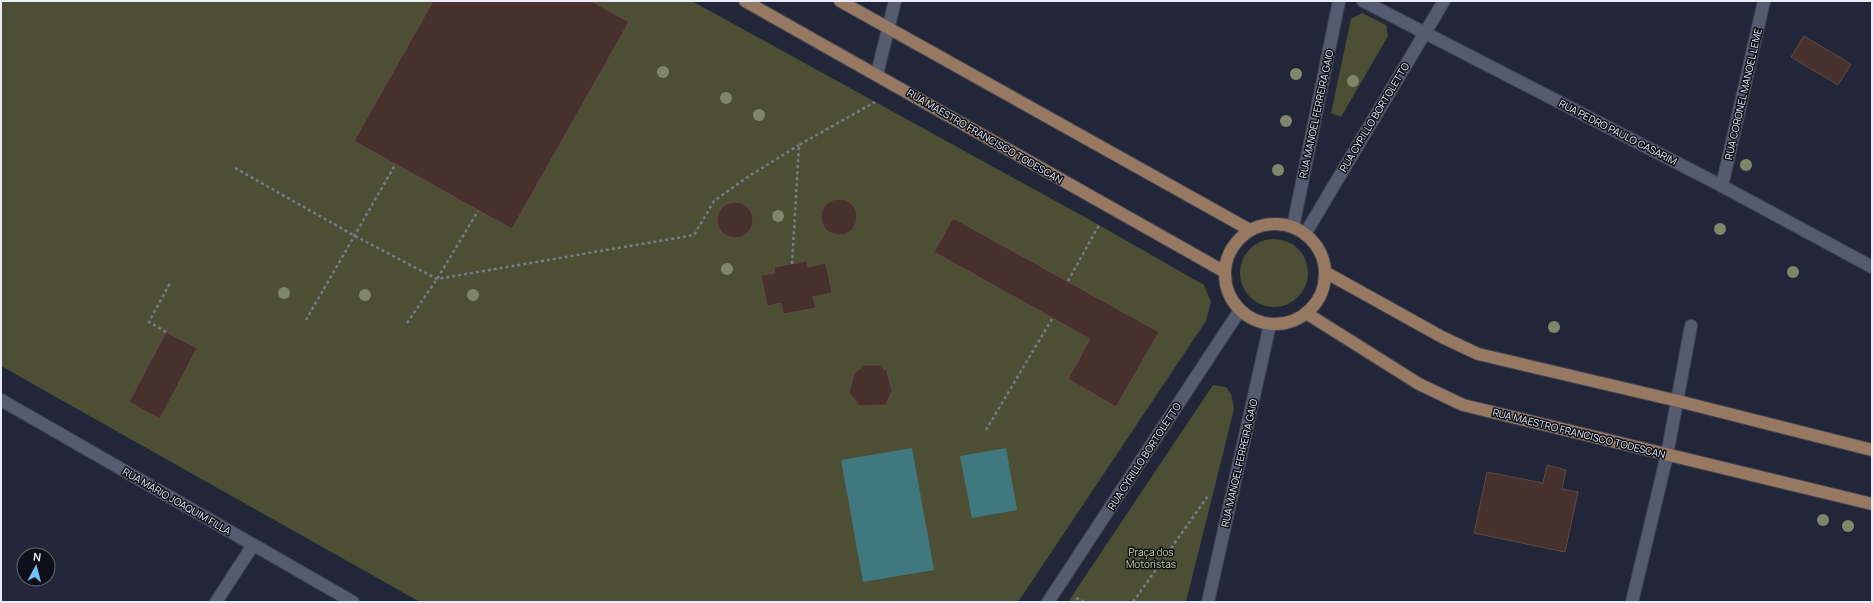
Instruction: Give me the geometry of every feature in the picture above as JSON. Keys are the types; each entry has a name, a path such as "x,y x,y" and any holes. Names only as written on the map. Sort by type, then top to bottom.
{"main road":[{"name":"RUA MAESTRO FRANCISCO TODESCAN","path":"745,1 877,74 1225,272"},
{"path":"840,1 1250,230"},
{"path":"1279,224 1293,228 1305,234 1316,245 1323,257 1325,272 1323,288 1317,302 1306,313 1295,320 1270,324 1254,319 1240,310 1232,299 1226,286 1225,272 1227,259 1232,248 1240,238 1250,230 1264,225 1279,224"},
{"path":"1325,272 1442,337 1478,354 1678,401 1872,450"},
{"name":"RUA MAESTRO FRANCISCO TODESCAN","path":"1306,313 1419,384 1463,405 1872,504"}],"street":[{"path":"877,74 895,1"},
{"name":"RUA MANOEL FERREIRA GAIO","path":"1293,228 1339,1"},
{"name":"RUA PEDRO PAULO CASARIM","path":"1363,1 1722,186 1872,267"},
{"name":"RUA CYRILLO BORTOLETTO","path":"1305,234 1444,1"},
{"name":"RUA CORONEL MANOEL LEME","path":"1722,186 1764,1"},
{"name":"RUA CYRILLO BORTOLETTO","path":"1048,602 1240,310"},
{"name":"RUA MANOEL FERREIRA GAIO","path":"1208,602 1270,324"},
{"path":"1632,602 1667,455 1691,326"},
{"name":"RUA MÁRIO JOAQUIM FILLA","path":"1,400 353,602"},
{"path":"216,602 253,545"}],"path":[{"path":"236,168 355,236 437,279 694,235 714,201 749,176 875,102"},
{"path":"792,264 800,145"},
{"path":"306,320 395,164"},
{"path":"407,323 437,279 478,211"},
{"path":"1068,281 1099,225"},
{"path":"166,332 149,322 170,284"},
{"path":"986,430 1052,319"},
{"path":"1133,602 1210,493"}],"green space":[{"path":"1,1 692,1 1099,225 1204,285 1211,302 1206,321 1018,602 420,602 1,366"},
{"path":"1362,13 1386,25 1388,36 1341,117 1331,113 1351,19"},
{"path":"1267,239 1281,239 1293,244 1303,254 1308,266 1308,280 1303,292 1293,302 1281,307 1267,307 1255,302 1245,292 1240,280 1240,266 1245,254 1255,244"},
{"name":"Praça dos Motoristas","path":"1213,385 1226,387 1231,394 1234,409 1186,602 1068,602"}],"shaded area":[{"path":"912,448 934,570 863,582 841,460"},
{"path":"1006,448 1017,510 972,518 960,456"}],"building":[{"path":"433,1 591,1 629,22 512,229 354,141"},
{"path":"1804,36 1851,64 1838,85 1791,57"},
{"path":"843,199 852,204 856,210 856,224 852,230 843,235 835,235 826,230 822,224 821,213 826,204 832,200"},
{"path":"739,202 748,207 752,213 752,227 748,233 739,238 731,238 722,233 718,227 717,216 722,207 728,203"},
{"path":"953,218 1159,332 1116,407 1068,379 1090,339 934,252"},
{"path":"807,261 808,267 826,263 832,293 813,297 816,308 783,314 781,303 767,306 761,275 775,273 774,267"},
{"path":"166,332 197,348 160,419 129,402"},
{"path":"865,365 879,365 887,371 892,391 886,405 860,406 849,393 854,373"},
{"path":"1547,465 1566,470 1562,489 1578,492 1565,552 1474,533 1487,472 1543,483"}]}
